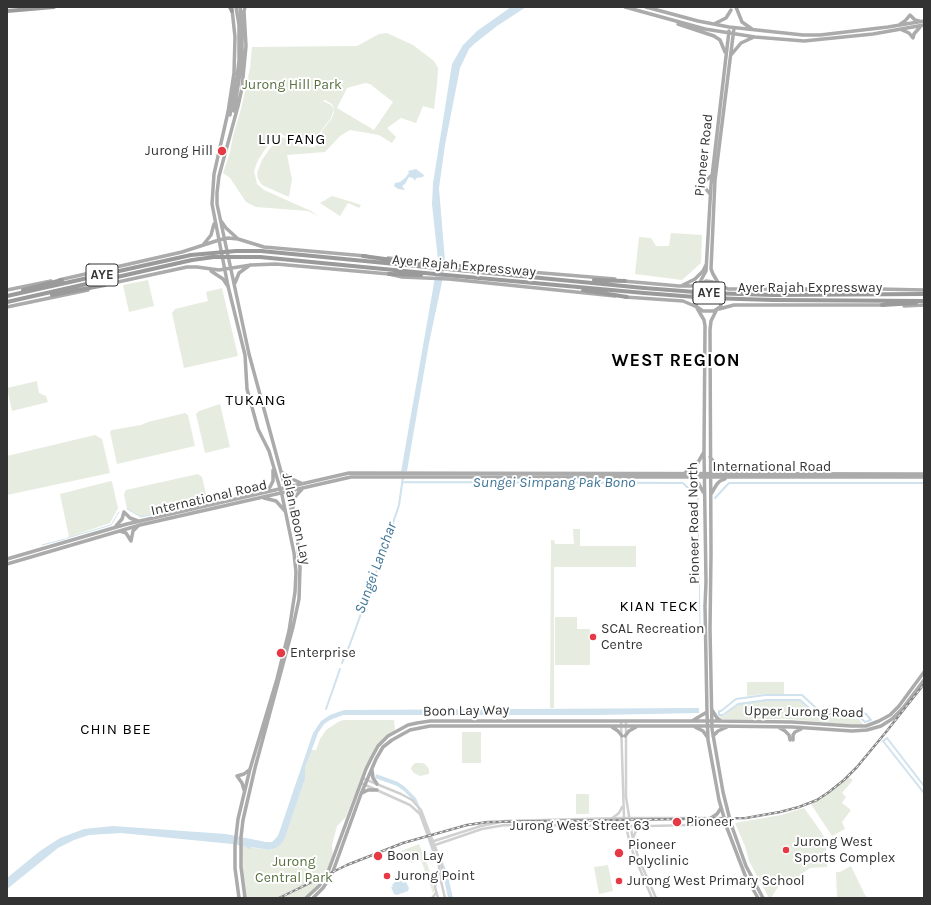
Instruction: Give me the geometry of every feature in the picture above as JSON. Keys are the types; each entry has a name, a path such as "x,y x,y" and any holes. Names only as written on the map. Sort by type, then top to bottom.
{"highway":[{"path":"7,11 54,7"},
{"name":"Ayer Rajah Expressway","path":"7,296 191,255 236,250 261,251 708,293 924,303"},
{"path":"362,256 424,264 433,267"},
{"name":"Ayer Rajah Expressway","path":"7,302 192,260 214,257 260,257 563,286 708,298 876,293 924,294"},
{"path":"389,274 430,276 435,274"},
{"path":"12,295 19,291 62,280"},
{"path":"584,281 625,281"},
{"path":"18,300 105,285"},
{"path":"563,286 577,290 627,297"},
{"path":"799,289 876,293"},
{"path":"882,305 924,303"}],"main road":[{"path":"224,135 232,107 240,61 239,25 236,7"},
{"path":"229,137 236,105 240,61 242,25 240,7"},
{"path":"229,137 242,88 246,46 244,7"},
{"path":"625,7 705,29 755,37 804,41 837,39 898,28 924,20"},
{"path":"646,7 731,28 803,35 820,35 924,25"},
{"path":"736,7 742,22 747,27 755,31"},
{"path":"224,135 234,73 235,37 231,8"},
{"path":"713,24 726,18 731,10"},
{"path":"898,28 910,15 915,20 924,20"},
{"path":"659,16 714,36 720,40 726,52"},
{"path":"898,28 913,38 917,30 924,25"},
{"name":"Pioneer Road","path":"719,285 712,274 711,269 715,189 730,56 731,28"},
{"name":"Pioneer Road","path":"700,283 706,271 710,194 726,52 731,33"},
{"path":"730,56 741,43 755,37"},
{"name":"Jalan Boon Lay","path":"224,135 216,162 212,185 212,204 224,270 244,355 247,389 258,429 269,451 286,512 296,572 293,613 277,679 250,769 236,836 235,868 239,898"},
{"name":"Jalan Boon Lay","path":"229,137 218,186 217,204 251,362 293,516 300,568 298,603 293,627 249,792 243,820 240,846 242,882 245,898"},
{"path":"710,194 702,184 712,175"},
{"path":"220,218 226,228 238,239"},
{"path":"202,246 211,235 215,222"},
{"path":"7,290 62,280 182,252 224,239 238,239 264,247 424,261 482,268 609,278 679,286 691,286 709,281 728,289 824,288 924,290"},
{"path":"679,286 695,279 703,271 707,262"},
{"path":"234,284 239,273 250,265"},
{"path":"7,307 187,267 224,270 250,265 296,265 389,274 402,277 443,279 609,296 683,301 707,312 735,304 882,305"},
{"path":"206,269 216,274 228,286"},
{"path":"697,308 693,302 693,295 695,288 700,283"},
{"path":"718,309 722,304 724,297 723,291 719,285"},
{"name":"Pioneer Road North","path":"697,308 704,320 705,326 704,495 707,712 729,818 746,866 764,898"},
{"name":"Pioneer Road North","path":"718,309 712,318 710,330 711,708 708,740 714,775 726,825 745,875 756,893 757,898"},
{"path":"685,473 697,464 704,451"},
{"path":"710,457 717,466 732,473"},
{"path":"265,492 273,481 272,464"},
{"path":"281,472 295,481 304,483"},
{"name":"International Road","path":"286,490 304,483 349,473 399,475 685,473 924,474"},
{"name":"International Road","path":"7,559 140,523 265,492 302,488 351,477 399,475"},
{"name":"International Road","path":"411,475 688,478 924,478"},
{"path":"688,478 699,484 704,495"},
{"path":"710,495 720,481 734,478"},
{"path":"293,516 293,499 302,488"},
{"name":"International Road","path":"140,523 259,498 280,491"},
{"path":"259,498 270,498 276,501 286,512"},
{"path":"124,512 130,518 140,523 133,531 131,540 126,534 117,529 124,512"},
{"name":"International Road","path":"7,564 117,529"},
{"name":"Upper Jurong Road","path":"710,724 721,721 792,722 866,726 890,715 899,706 924,672"},
{"name":"Upper Jurong Road","path":"710,724 728,726 777,726 852,732 867,730 881,726 892,719 903,708 924,680"},
{"path":"711,708 717,718 721,721"},
{"path":"690,721 707,712"},
{"name":"Boon Lay Way","path":"313,898 325,885 332,874 361,794 363,784 362,778 372,757 378,746 398,730 417,722 624,724 690,721 710,724"},
{"path":"777,726 789,735 791,740 795,732 799,729 806,728 806,723"},
{"name":"Boon Lay Way","path":"306,898 319,886 328,872 363,784 367,780 376,759 383,747 401,734 419,727 430,726 611,726 624,724 637,726 694,726 710,724"},
{"path":"611,726 624,736 637,726"},
{"path":"694,726 703,731 708,740"},
{"path":"713,736 718,731 728,726"},
{"path":"372,768 373,778 377,784"},
{"path":"249,792 244,793 242,782 236,776 245,774 250,769"},
{"path":"361,794 368,790 377,790"},
{"path":"711,818 717,814 721,808"}],"street":[{"path":"624,724 622,806 625,826 631,848 652,898"},
{"path":"624,736 626,797 630,826 638,857 656,898"},
{"path":"362,778 402,794 417,805 422,812 439,865 439,872 435,887 438,898"},
{"path":"363,784 410,805 416,809 422,817 442,866 441,881 444,898"},
{"path":"610,819 619,813 622,806"},
{"name":"Jurong West Street 63","path":"433,844 481,826 505,821 624,818 729,818"},
{"name":"Jurong West Street 63","path":"433,844 505,825 642,826 731,824"},
{"path":"633,840 636,831 642,826"},
{"path":"438,854 440,846 446,841"},
{"path":"432,898 436,892"}],"green space":[{"name":"Jurong Hill Park","path":"387,33 413,45 434,61 438,68 434,109 423,106 416,123 401,118 387,128 396,137 392,143 379,135 350,130 340,136 325,152 287,155 292,179 289,197 262,185 258,179 257,173 262,160 271,147 283,137 300,147 306,147 300,146 280,133 270,142 258,160 254,171 257,184 264,190 311,211 318,216 308,211 256,207 246,202 230,178 223,173 241,109 250,68 252,47 357,46 379,34","holes":["365,83 370,84 393,102 374,130 337,108 347,88","325,100 332,104 334,109 331,105 323,101","334,109 332,118 322,131 322,139 314,147 306,147 312,145 331,118"]},
{"path":"332,196 361,205 359,208 348,203 340,216 320,203"},
{"path":"671,233 702,235 701,263 682,280 635,274 639,237 651,238 656,246 669,246"},
{"path":"148,280 154,306 129,312 123,285"},
{"path":"222,288 238,356 184,368 172,313 175,309 208,301 206,292"},
{"path":"37,381 39,393 46,396 48,402 12,411 7,388"},
{"path":"220,404 230,447 205,453 196,414 199,411"},
{"path":"185,413 188,415 195,446 117,464 110,432 112,430 141,425"},
{"path":"95,435 102,439 110,473 7,495 7,456"},
{"path":"198,474 202,477 207,498 204,503 140,517 127,509 124,494 126,490"},
{"path":"111,481 118,508 110,523 69,537 60,494"},
{"path":"573,529 580,529 580,546 636,546 636,567 554,567 554,708 550,708 551,540 554,540 555,544 574,544"},
{"path":"555,617 577,617 577,629 590,629 590,665 555,665"},
{"path":"747,682 784,682 784,694 747,696"},
{"path":"767,700 800,701 814,715 857,717 863,724 853,725 787,719 722,719 719,716 724,716 738,704"},
{"name":"Jurong Central Park","path":"343,720 394,720 395,730 387,735 365,768 346,817 337,826 332,845 333,858 324,879 305,898 246,898 242,871 243,861 241,850 243,846 269,850 276,848 285,838 305,779 305,768 311,750 316,750 320,739 326,730"},
{"path":"462,732 481,732 481,763 462,763"},
{"path":"415,763 425,764 429,769 429,774 420,776 414,773 411,769"},
{"path":"847,776 853,780 842,793 846,797 842,803 851,810 842,822 845,829 832,836 809,801 811,802 827,792"},
{"path":"576,794 589,794 589,814 576,814"},
{"name":"Jurong West Sports Complex","path":"804,808 825,839 827,867 810,868 789,883 780,884 771,898 769,898 749,861 745,846 735,823 781,815"},
{"path":"419,844 428,866 435,891 433,893 421,860 411,863 409,859 418,855 415,854 403,858 401,851"},
{"path":"608,865 613,891 599,894 594,867"},
{"path":"851,866 865,895 868,898 837,898 836,872 840,872"}],"water":[{"path":"511,7 526,7 497,26 474,44 469,49 460,68 445,145 439,188 445,261 442,282 429,343 407,471 401,472 438,260 432,204 433,183 452,64 463,45 477,31"},
{"path":"416,169 424,175 423,177 416,178 415,181 413,178 409,177 402,186 405,190 398,189 394,186 395,183 400,182 405,178 409,173 408,171"},
{"path":"699,708 699,713 598,715 343,715 324,724 318,733 305,768 305,779 285,838 276,848 269,850 251,847 251,849 232,844 121,833 89,835 58,848 7,889 7,878 40,851 60,838 84,829 113,826 226,834 272,842 279,833 313,733 321,721 330,715 344,710"},
{"path":"376,774 398,782 416,798 447,872 453,898 448,898 443,874 435,855 433,855 414,801 397,786 375,778"},
{"path":"402,881 403,883 406,882 409,888 408,891 397,895 394,894 391,887 393,887 392,885 395,882"}],"waterway":[{"name":"Sungei Lanchar","path":"342,663 382,556 399,505 403,477"},
{"name":"Sungei Simpang Pak Bono","path":"403,482 683,483 698,498"},
{"name":"Sungei Simpang Pak Bono","path":"715,498 729,483 924,483"},
{"path":"698,498 700,627"},
{"path":"127,509 141,517 159,513"},
{"path":"67,538 111,525 119,512"},
{"path":"42,545 65,539"},
{"name":"Sungei Lanchar","path":"326,709 340,669"},
{"path":"765,695 802,695 820,710 857,711 866,714 871,720 865,722 858,716 845,714 816,714 800,700 767,700 738,704 723,715 719,715 719,711 736,699 765,695"},
{"path":"924,786 887,738 883,741 924,793"}],"railway":[{"path":"279,898 347,865 403,843 467,825 488,822 746,818 799,807 817,800 844,780 857,767 924,684"}],"place":[{"name":"Jurong Hill","path":"222,151"},
{"name":"SCAL Recreation Centre","path":"593,637"},
{"name":"Enterprise","path":"281,653"},
{"name":"Pioneer","path":"677,822"},
{"name":"Jurong West Sports Complex","path":"786,850"},
{"name":"Pioneer Polyclinic","path":"619,853"},
{"name":"Boon Lay","path":"378,856"},
{"name":"Jurong Point","path":"387,876"},
{"name":"Jurong West Primary School","path":"619,881"}],"district":[{"name":"LIU FANG","path":"292,140"},
{"name":"WEST REGION","path":"676,361"},
{"name":"TUKANG","path":"256,401"},
{"name":"KIAN TECK","path":"659,607"},
{"name":"CHIN BEE","path":"116,730"}]}
